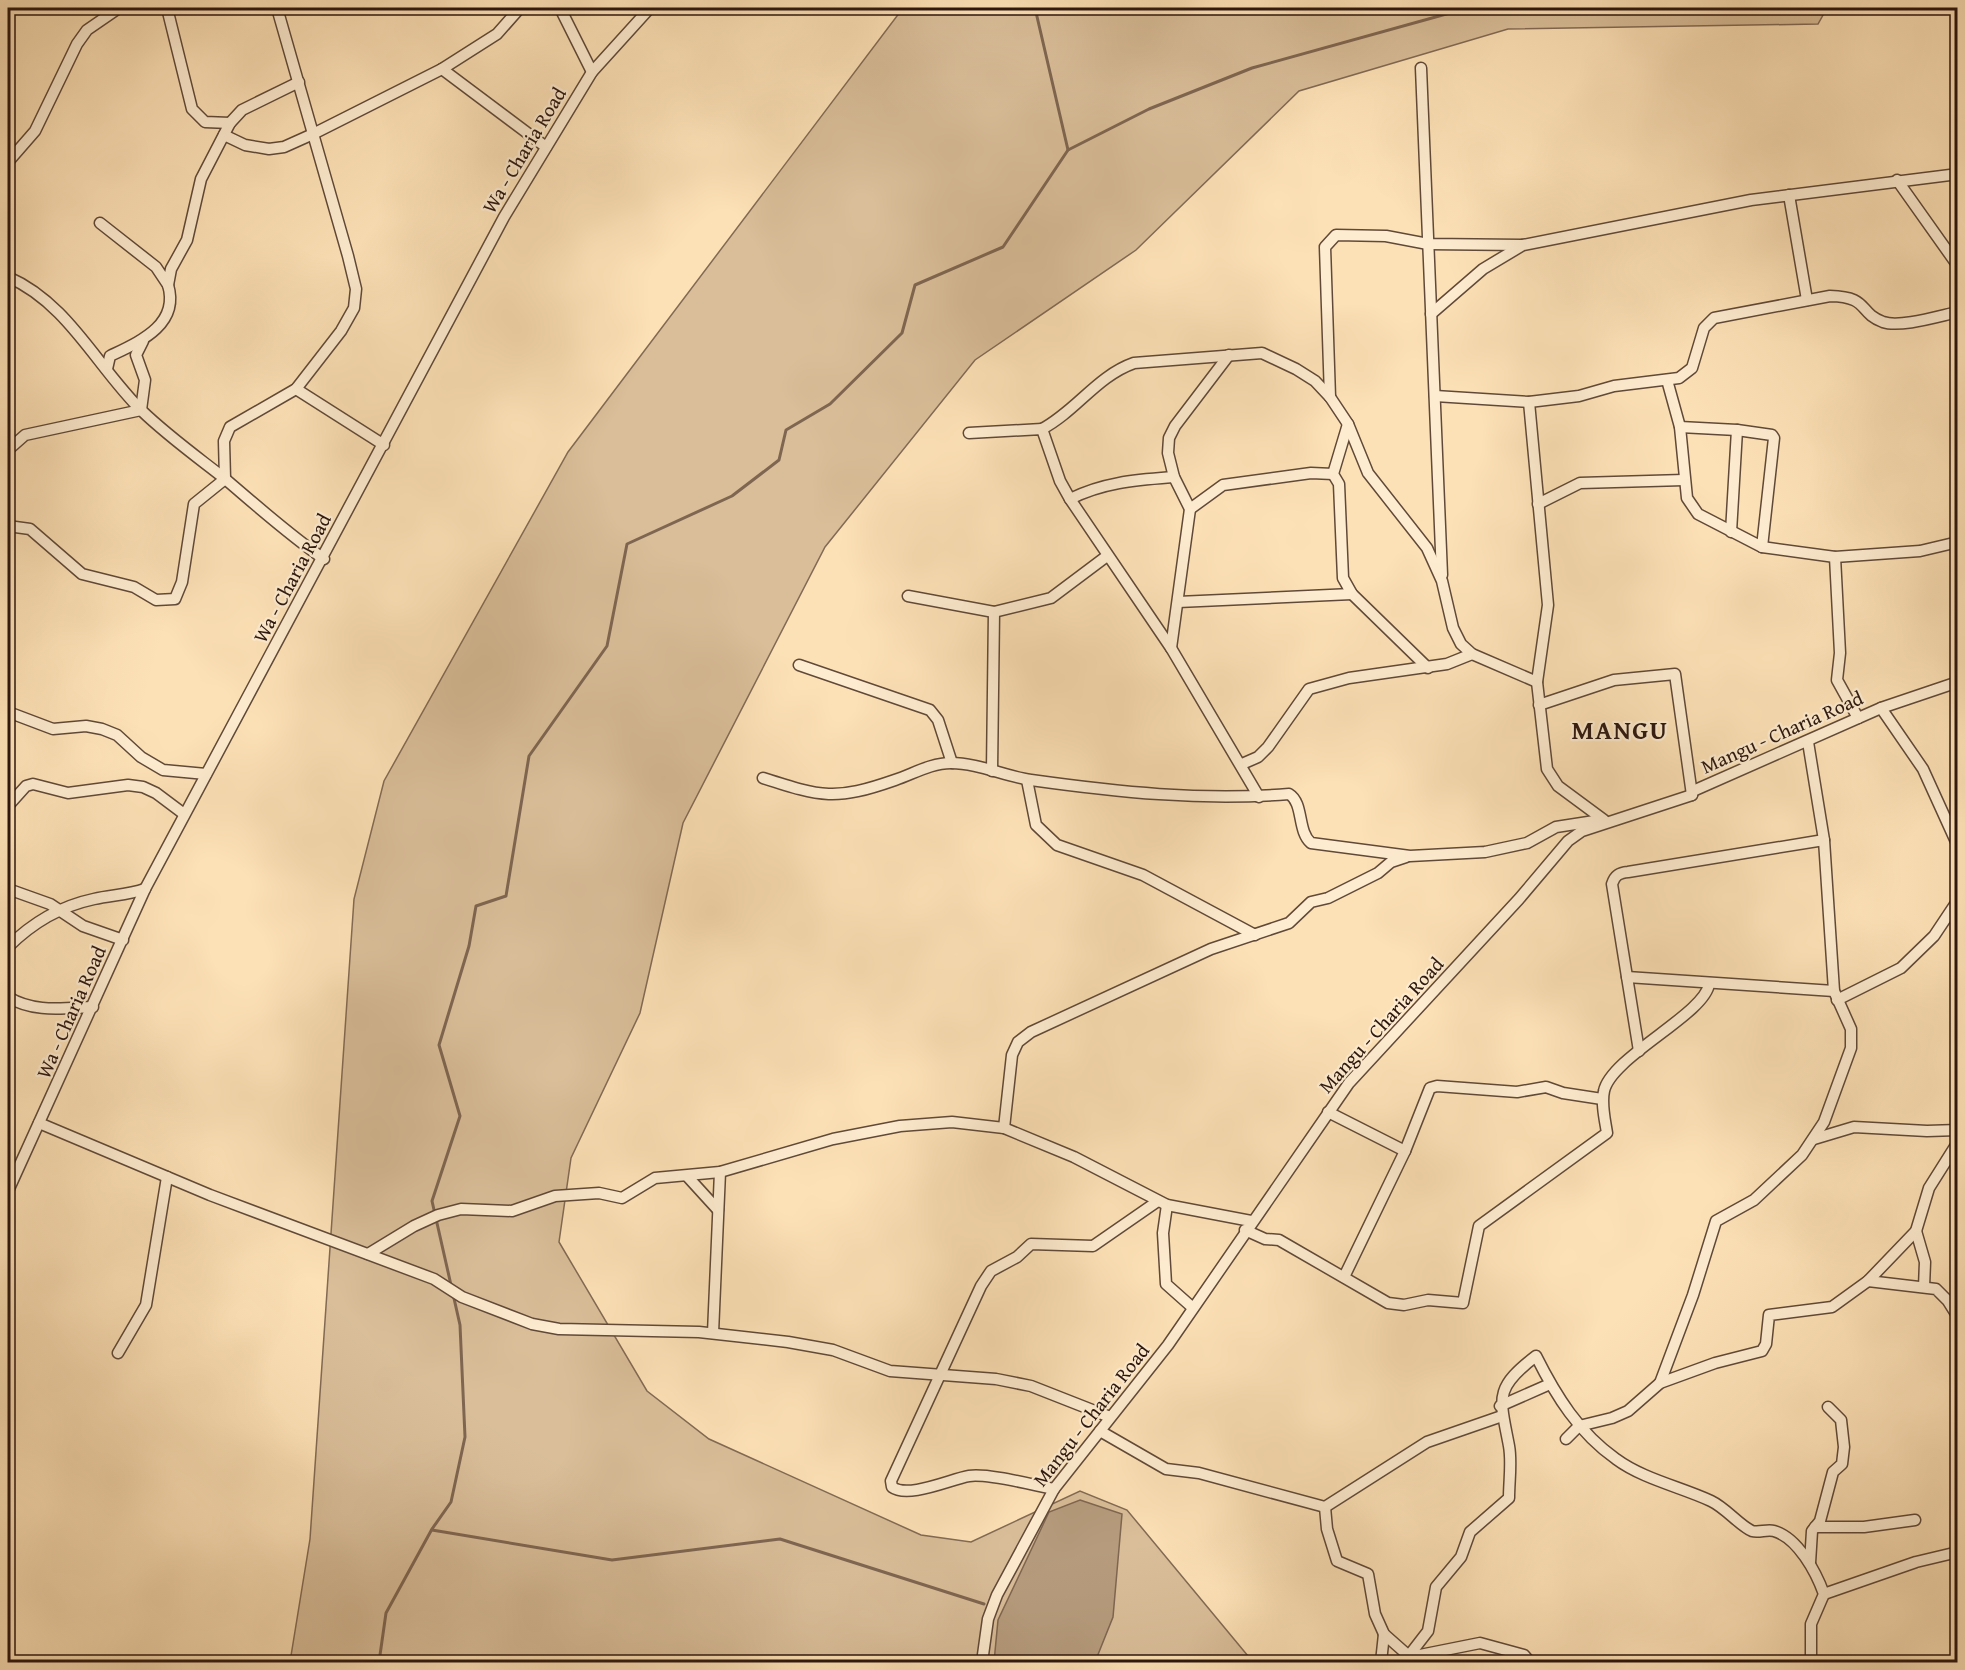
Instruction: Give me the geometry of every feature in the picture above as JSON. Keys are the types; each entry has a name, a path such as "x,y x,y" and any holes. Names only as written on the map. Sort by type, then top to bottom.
{"street":[{"path":"8,162 34,131 77,44 87,30 119,8"},
{"path":"167,8 192,109 205,122 230,123"},
{"path":"225,479 224,441 230,427 296,389 341,332 354,308 356,290 277,8"},
{"path":"224,135 245,145 269,149 284,147 442,69 497,34 520,8"},
{"path":"560,8 592,72"},
{"name":"Wa - Charia Road","path":"8,1191 145,889 324,559 504,217 592,72 650,8"},
{"path":"1421,68 1442,581 1455,637 1472,654 1537,682"},
{"path":"442,69 546,147"},
{"path":"168,285 171,269 187,240 201,179 230,123 242,110 299,82"},
{"path":"1330,397 1325,247 1328,240 1336,235 1386,236 1428,244 1523,245 1751,200 1958,174"},
{"path":"1897,180 1958,266"},
{"path":"1789,195 1807,300"},
{"path":"100,223 156,267 168,285 172,296 169,311 143,341 136,355 145,380 141,410"},
{"path":"1431,314 1483,269 1523,245"},
{"path":"8,276 42,297 75,330 141,410 287,533 324,559"},
{"path":"1435,396 1529,402 1679,378 1692,368 1704,328 1714,318 1807,300 1848,297 1860,302 1883,322 1899,322 1958,312"},
{"path":"106,369 110,356 143,341"},
{"path":"969,433 1042,429 1061,417 1115,371 1134,363 1262,354 1279,359 1315,381 1330,397 1348,424 1368,473 1422,539 1442,581"},
{"path":"1172,648 1190,509 1174,477 1168,453 1169,438 1175,426 1229,355"},
{"path":"1667,380 1680,427 1684,480 1691,507 1698,514 1762,546 1835,557 1920,551 1958,542"},
{"path":"296,389 384,445"},
{"path":"1529,402 1548,612 1537,682 1547,769 1551,778 1604,820"},
{"path":"8,450 25,435 141,410"},
{"path":"1348,424 1333,474 1339,484 1343,578 1352,594 1428,668"},
{"path":"1680,427 1737,430 1772,435 1774,438 1762,546"},
{"path":"1042,429 1060,481 1070,499 1172,648 1259,797"},
{"path":"1731,532 1737,430"},
{"path":"1190,509 1223,485 1311,473 1333,474"},
{"path":"1070,499 1094,487 1119,481 1174,477"},
{"path":"8,526 30,529 82,574 134,587 156,600 166,601 175,599 178,593 194,504 225,479"},
{"path":"1538,504 1580,483 1684,480"},
{"path":"908,596 994,612 1051,598 1107,556"},
{"path":"1835,557 1840,653 1838,680 1858,718"},
{"path":"1178,602 1352,594"},
{"path":"992,771 994,612"},
{"path":"1242,765 1258,757 1268,747 1309,689 1349,678 1447,664 1472,654"},
{"path":"799,665 930,710 938,720 952,763"},
{"path":"1539,705 1614,680 1675,674 1692,795"},
{"name":"Mangu - Charia Road","path":"982,1662 988,1619 997,1595 1054,1489 1193,1308 1328,1112 1364,1066 1519,899 1568,841 1582,831 1692,795 1694,791 1881,708 1958,682"},
{"path":"1881,708 1923,769 1958,846"},
{"path":"8,712 53,729 86,726 102,729 117,735 141,757 164,770 206,774"},
{"path":"1660,1383 1694,1295 1716,1221 1754,1200 1802,1155 1824,1122 1851,1048 1851,1029 1835,995 1824,840 1808,742"},
{"path":"763,778 830,796 850,794 937,764 952,763 1027,780 1143,795 1192,798 1289,795 1293,797 1301,828 1311,843 1410,856 1506,849 1527,843 1556,827 1619,819"},
{"path":"1027,780 1036,825 1057,845 1143,875 1255,935"},
{"path":"8,806 26,786 33,784 69,793 128,785 143,787 184,814"},
{"path":"1639,1051 1612,884 1619,873 1824,840"},
{"path":"1004,1128 1012,1055 1018,1042 1032,1032 1211,949 1289,923 1311,902 1328,898 1378,873 1391,862 1410,856"},
{"path":"8,889 50,903 83,926 123,940"},
{"path":"8,947 22,932 60,910 96,898 126,896 145,889"},
{"path":"1627,977 1835,995 1901,968 1934,936 1958,900"},
{"path":"368,1254 414,1226 438,1215 461,1209 512,1211 555,1196 599,1193 622,1198 656,1178 720,1172 833,1139 900,1126 952,1122 1004,1128 1074,1157 1162,1203 1248,1226 1265,1239 1279,1240 1394,1305 1428,1300 1463,1303 1479,1226 1607,1133 1602,1099 1610,1079 1639,1051 1701,999 1708,990 1709,984"},
{"path":"8,997 20,1005 45,1009 93,1007"},
{"path":"1344,1277 1405,1151 1430,1088 1437,1086 1517,1092 1546,1087 1563,1093 1602,1099"},
{"path":"1328,1112 1405,1151"},
{"path":"39,1123 167,1177 434,1280 483,1305 532,1324 559,1329 713,1333 833,1350 890,1371 996,1378 1031,1386 1110,1417"},
{"path":"1814,1139 1854,1127 1927,1131 1958,1130"},
{"path":"1566,1439 1579,1426 1612,1418 1628,1410 1660,1383 1715,1363 1762,1351 1766,1344 1769,1315 1832,1307 1868,1281 1916,1231 1929,1188 1939,1168 1958,1142"},
{"path":"713,1333 720,1172"},
{"path":"687,1176 718,1210"},
{"path":"118,1353 146,1305 167,1177"},
{"path":"1162,1203 1166,1284 1193,1308"},
{"path":"1054,1489 978,1476 932,1487 900,1490 892,1487 891,1481 981,1287 991,1271 1017,1257 1031,1244 1093,1246 1162,1203"},
{"path":"1916,1231 1925,1262 1924,1287"},
{"path":"1868,1281 1924,1287 1942,1293 1958,1317"},
{"path":"1407,1660 1428,1631 1436,1587 1461,1557 1473,1528 1509,1498 1510,1454 1501,1411 1507,1384 1517,1370 1536,1356 1550,1384 1579,1426 1625,1465 1712,1502 1752,1531 1769,1530 1780,1534 1810,1563 1824,1594"},
{"path":"1100,1431 1166,1469 1199,1473 1325,1507 1427,1442 1501,1411 1550,1384"},
{"path":"1810,1563 1810,1542 1815,1527 1820,1521 1833,1472 1842,1464 1844,1447 1841,1420 1828,1407"},
{"path":"1325,1507 1327,1529 1336,1561 1368,1574 1375,1614 1384,1634 1407,1660"},
{"path":"1815,1527 1856,1528 1914,1520"},
{"path":"1811,1662 1811,1624 1824,1594 1916,1562 1958,1552"},
{"path":"1381,1662 1384,1634"},
{"path":"1407,1660 1480,1643 1524,1655 1530,1662"}],"shaded area":[{"path":"903,8 1827,8 1818,24 1508,29 1299,91 1136,250 975,360 825,547 683,823 640,1013 571,1158 559,1242 647,1391 709,1439 921,1535 971,1542 1080,1491 1127,1510 1253,1662 290,1662 310,1539 354,899 384,781 568,452"},
{"path":"1080,1500 1122,1514 1113,1617 1095,1662 994,1662 998,1620 1049,1512"}],"waterway":[{"path":"1035,8 1068,150"},
{"path":"451,1285 432,1201 460,1116 439,1045 469,946 476,906 506,896 529,756 607,646 627,544 732,496 779,460 786,430 830,404 902,333 915,285 1003,247 1068,150 1149,109 1252,68 1468,8"},
{"path":"379,1662 386,1613 432,1529 451,1502 465,1437 460,1325 453,1294"},
{"path":"432,1530 612,1560 780,1539 984,1604"}],"district":[{"name":"MANGU","path":"1620,730"}]}
